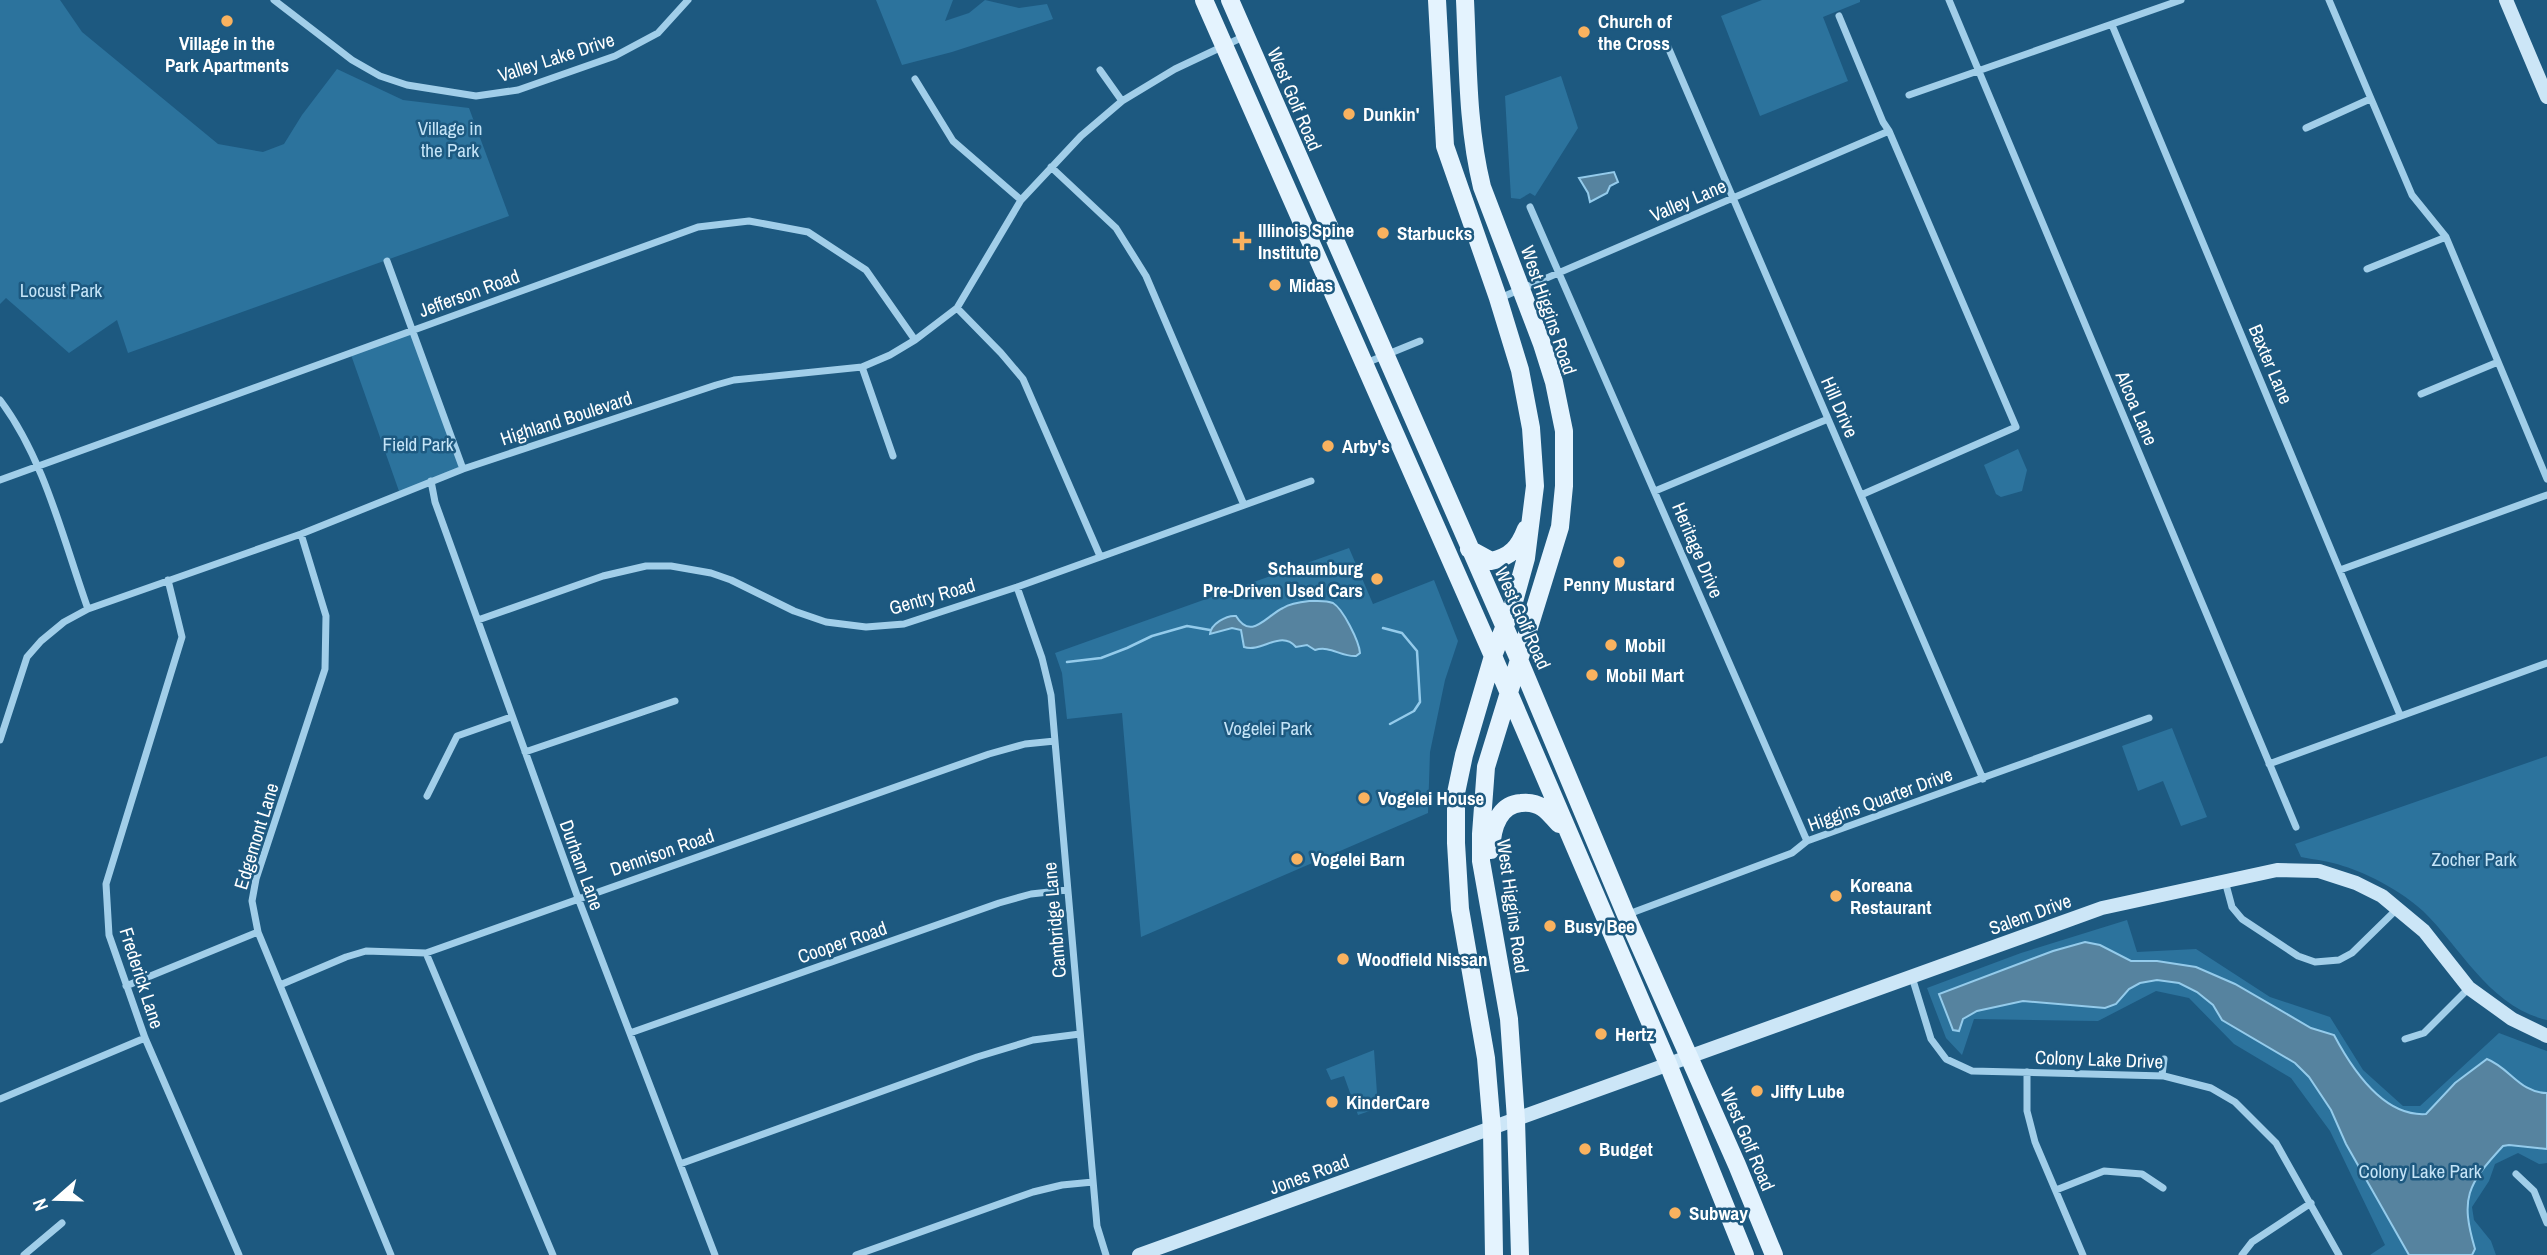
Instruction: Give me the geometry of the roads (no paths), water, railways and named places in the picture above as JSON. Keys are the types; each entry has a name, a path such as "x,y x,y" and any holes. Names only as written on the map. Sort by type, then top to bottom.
{"main road":[{"path":"1204,0 1510,695 1668,1063 1745,1255"},
{"name":"West Golf Road","path":"1230,0 1503,629 1520,662 1626,915 1774,1255"},
{"path":"1437,0 1445,146 1520,370 1531,428 1535,486 1526,558 1513,605 1493,656 1464,755 1456,793 1460,909 1486,1058 1492,1129 1494,1255"},
{"name":"West Higgins Road","path":"1465,0 1475,160 1482,187 1542,344 1554,382 1564,431 1564,486 1560,527 1486,767 1483,792 1481,861 1509,1019 1516,1120 1520,1255"},
{"path":"1469,549 1491,561 1510,555 1521,541 1532,512"},
{"path":"1488,896 1493,827 1506,808 1517,803 1536,804 1548,812 1568,834"}],"street":[{"name":"Valley Lake Drive","path":"274,0 352,60 380,76 407,85 476,96 518,90 615,56 658,33 688,0"},
{"name":"Alcoa Lane","path":"1949,0 2297,827"},
{"path":"1909,95 2181,0"},
{"path":"2329,0 2412,195 2446,237 2547,479"},
{"path":"2506,0 2547,97"},
{"path":"1839,16 2016,427 1861,495"},
{"name":"Baxter Lane","path":"2112,24 2400,715"},
{"name":"Highland Boulevard","path":"0,740 27,657 64,622 88,608 301,534 463,469 734,380 862,367 915,340 957,308 1021,200 1081,136 1122,101 1175,69 1245,36"},
{"name":"Hill Drive","path":"1668,47 1983,779"},
{"path":"1100,70 1122,101"},
{"path":"915,79 953,141 1021,200"},
{"path":"2306,128 2370,100"},
{"name":"Valley Lane","path":"1498,298 1889,131"},
{"path":"1051,167 1116,228 1133,251 1244,505"},
{"name":"Heritage Drive","path":"1530,206 1808,841"},
{"name":"Jefferson Road","path":"0,480 698,227 742,221 781,225 808,232 866,270 915,340"},
{"path":"2367,269 2446,237"},
{"path":"387,261 463,469"},
{"path":"957,308 1023,379 1100,556"},
{"path":"1364,363 1420,341"},
{"path":"2421,394 2498,362"},
{"path":"862,367 893,456"},
{"path":"0,400 26,439 38,465 88,608"},
{"path":"1655,491 1828,419"},
{"name":"Durham Lane","path":"431,481 435,502 511,717 715,1255"},
{"name":"Gentry Road","path":"478,621 603,576 646,566 681,567 711,573 814,619 840,625 866,627 904,624 1017,587 1311,481"},
{"path":"2340,570 2547,495"},
{"name":"Edgemont Lane","path":"301,534 326,616 325,669 256,879 252,901 258,932 391,1255"},
{"name":"Frederick Lane","path":"168,580 183,637 106,884 109,935 145,1038 239,1255"},
{"name":"Cambridge Lane","path":"1017,587 1047,671 1097,1226 1106,1255"},
{"path":"2269,764 2547,663"},
{"path":"525,752 675,701"},
{"path":"427,796 457,736 511,717"},
{"name":"Higgins Quarter Drive","path":"1626,915 1792,853 1808,841 2149,718"},
{"name":"Dennison Road","path":"280,985 345,957 366,951 426,953 989,754 1025,744 1055,741"},
{"name":"Salem Drive","path":"1492,1129 1668,1063 2102,908 2277,870 2319,871 2356,883 2399,908 2424,931 2469,988 2512,1019 2547,1036"},
{"path":"2225,881 2232,907 2242,919 2298,956 2315,962 2339,960 2353,953 2399,908"},
{"name":"Cooper Road","path":"630,1033 999,903 1031,894 1067,890"},
{"path":"126,986 258,932"},
{"path":"426,953 553,1255"},
{"name":"Colony Lake Drive","path":"1912,977 1931,1040 1946,1059 1972,1071 2162,1075 2211,1088 2235,1102 2276,1143 2339,1255"},
{"path":"2405,1039 2424,1034 2469,988"},
{"path":"680,1164 977,1057 1033,1040 1080,1034"},
{"path":"0,1099 145,1038"},
{"path":"2162,1075 2164,1059"},
{"path":"2027,1072 2027,1111 2035,1142 2083,1255"},
{"name":"Jones Road","path":"1139,1255 1492,1129"},
{"path":"2056,1190 2104,1171 2142,1174 2163,1188"},
{"path":"2516,1174 2534,1191 2547,1223"},
{"path":"856,1255 1033,1192 1093,1182"},
{"path":"2242,1255 2252,1242 2311,1203"},
{"path":"24,1255 62,1223"}],"waterway":[{"path":"1067,662 1101,658 1152,636 1187,626 1210,630"},
{"path":"1383,628 1402,633 1417,651 1420,702 1414,711 1390,724"}],"place":[{"name":"Village in the Park Apartments","path":"227,21"},
{"name":"Church of the Cross","path":"1584,32"},
{"name":"Dunkin'","path":"1349,114"},
{"name":"Starbucks","path":"1383,233"},
{"name":"Illinois Spine Institute","path":"1242,241"},
{"name":"Midas","path":"1275,285"},
{"name":"Arby's","path":"1328,446"},
{"name":"Penny Mustard","path":"1619,562"},
{"name":"Schaumburg Pre-Driven Used Cars","path":"1377,579"},
{"name":"Mobil","path":"1611,645"},
{"name":"Mobil Mart","path":"1592,675"},
{"name":"Vogelei House","path":"1364,798"},
{"name":"Vogelei Barn","path":"1297,859"},
{"name":"Koreana Restaurant","path":"1836,896"},
{"name":"Busy Bee","path":"1550,926"},
{"name":"Woodfield Nissan","path":"1343,959"},
{"name":"Hertz","path":"1601,1034"},
{"name":"Jiffy Lube","path":"1757,1091"},
{"name":"KinderCare","path":"1332,1102"},
{"name":"Budget","path":"1585,1149"},
{"name":"Subway","path":"1675,1213"}],"park label":[{"name":"Village in the Park","path":"450,139"},
{"name":"Locust Park","path":"61,290"},
{"name":"Field Park","path":"418,444"},
{"name":"Vogelei Park","path":"1268,728"},
{"name":"Zocher Park","path":"2474,859"},
{"name":"Colony Lake Park","path":"2420,1171"}]}
